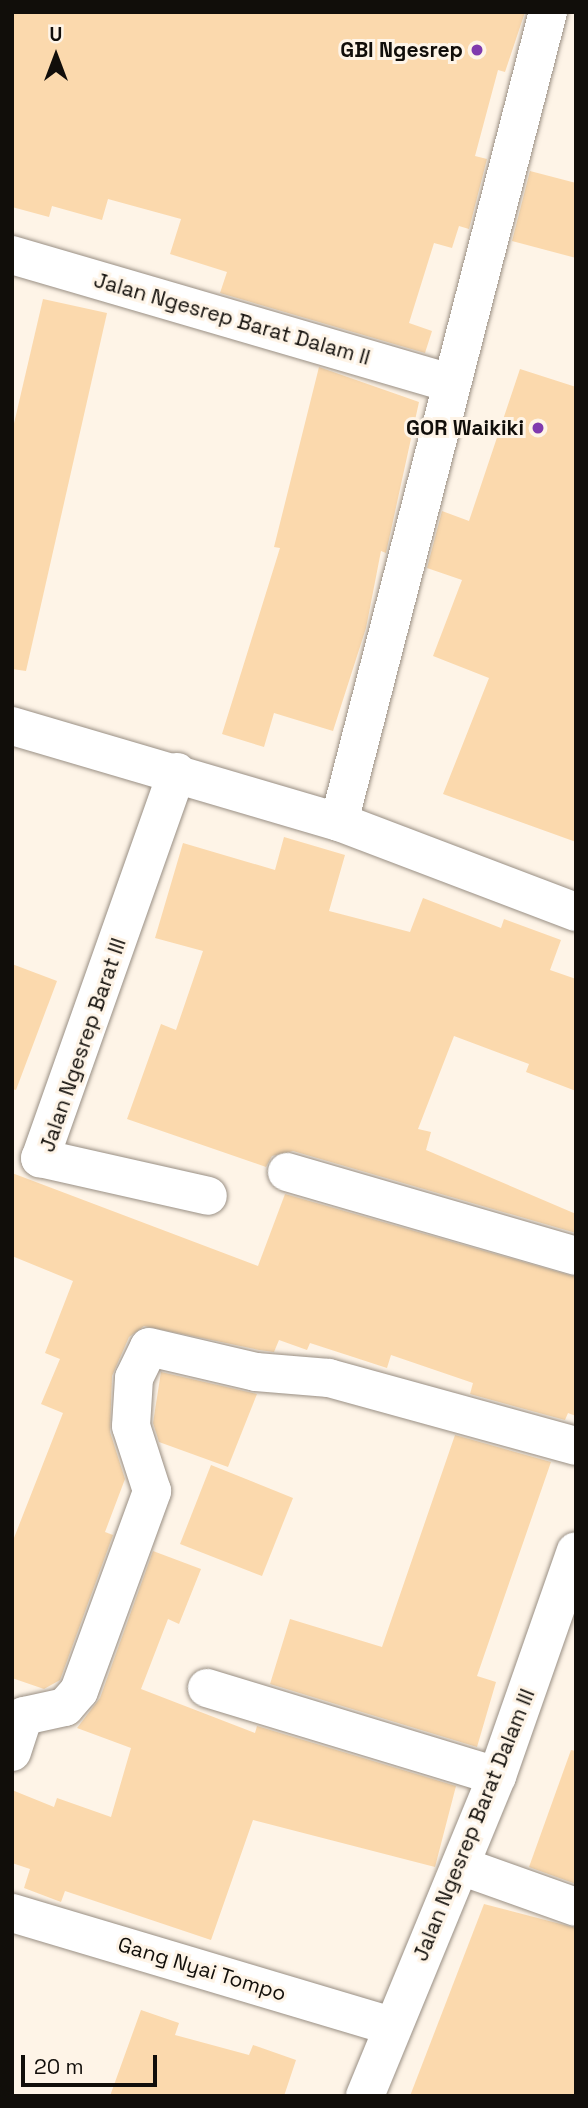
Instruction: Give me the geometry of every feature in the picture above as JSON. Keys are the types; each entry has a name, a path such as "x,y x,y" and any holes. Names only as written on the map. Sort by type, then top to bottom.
{"street":[{"path":"339,822 548,12"},
{"name":"Jalan Ngesrep Barat Dalam II","path":"12,255 451,383"},
{"path":"12,726 177,772 339,822 576,912"},
{"name":"Jalan Ngesrep Barat III","path":"177,772 26,1154 208,1196"},
{"path":"287,1172 576,1256"},
{"path":"12,1752 23,1716 65,1707 79,1691 152,1491 131,1426 137,1368 143,1350 156,1344 256,1371 329,1378 576,1446"},
{"name":"Jalan Ngesrep Barat Dalam III","path":"365,2096 391,2026 497,1776 576,1551"},
{"path":"207,1688 497,1776"},
{"path":"461,1866 576,1907"},
{"name":"Gang Nyai Tompo","path":"12,1913 391,2026"}],"building":[{"path":"12,12 525,12 505,72 498,70 475,156 487,159 469,229 459,226 452,248 434,243 409,323 432,331 425,353 220,293 227,272 170,254 181,219 108,199 102,220 52,206 49,217 12,207"},
{"path":"530,171 576,183 576,258 512,241"},
{"path":"43,299 107,313 26,671 12,669 12,432"},
{"path":"319,367 419,402 386,553 381,551 366,628 333,731 274,713 264,747 222,734 280,548 274,547"},
{"path":"520,369 576,387 576,842 443,794 489,678 433,656 462,580 427,568 442,511 469,521"},
{"path":"284,837 345,855 329,911 410,932 423,898 501,928 504,919 561,940 550,970 576,979 576,1091 526,1072 529,1064 454,1036 418,1129 431,1132 426,1150 576,1214 576,1233 293,1151 272,1156 266,1167 127,1119 161,1024 176,1030 203,951 155,938 183,843 275,870"},
{"path":"12,964 57,981 16,1090 12,1089"},
{"path":"12,1173 258,1266 285,1194 576,1277 576,1416 568,1413 565,1420 470,1394 473,1383 391,1355 387,1368 310,1343 307,1350 279,1340 274,1352 144,1326 129,1337 112,1376 110,1432 125,1479 105,1532 113,1535 60,1680 44,1689 12,1678 12,1543 63,1413 41,1404 60,1359 45,1353 73,1281 12,1256"},
{"path":"161,1372 257,1394 228,1467 159,1442 153,1423"},
{"path":"455,1435 551,1462 477,1676 496,1682 477,1747 270,1684 290,1619 382,1647"},
{"path":"211,1465 293,1498 262,1576 180,1544"},
{"path":"153,1551 201,1569 179,1624 168,1619 141,1689 255,1733 257,1726 456,1786 435,1867 253,1820 211,1940 65,1891 61,1902 24,1888 30,1869 12,1863 12,1790 54,1807 57,1798 111,1817 131,1748 77,1728 100,1698"},
{"path":"571,1750 576,1751 576,1884 529,1867"},
{"path":"484,1904 576,1928 576,2096 410,2096"},
{"path":"141,2010 179,2023 175,2035 249,2055 253,2045 296,2060 284,2096 110,2096"}],"place":[{"name":"GBI Ngesrep","path":"477,50"},
{"name":"GOR Waikiki","path":"538,428"}]}
